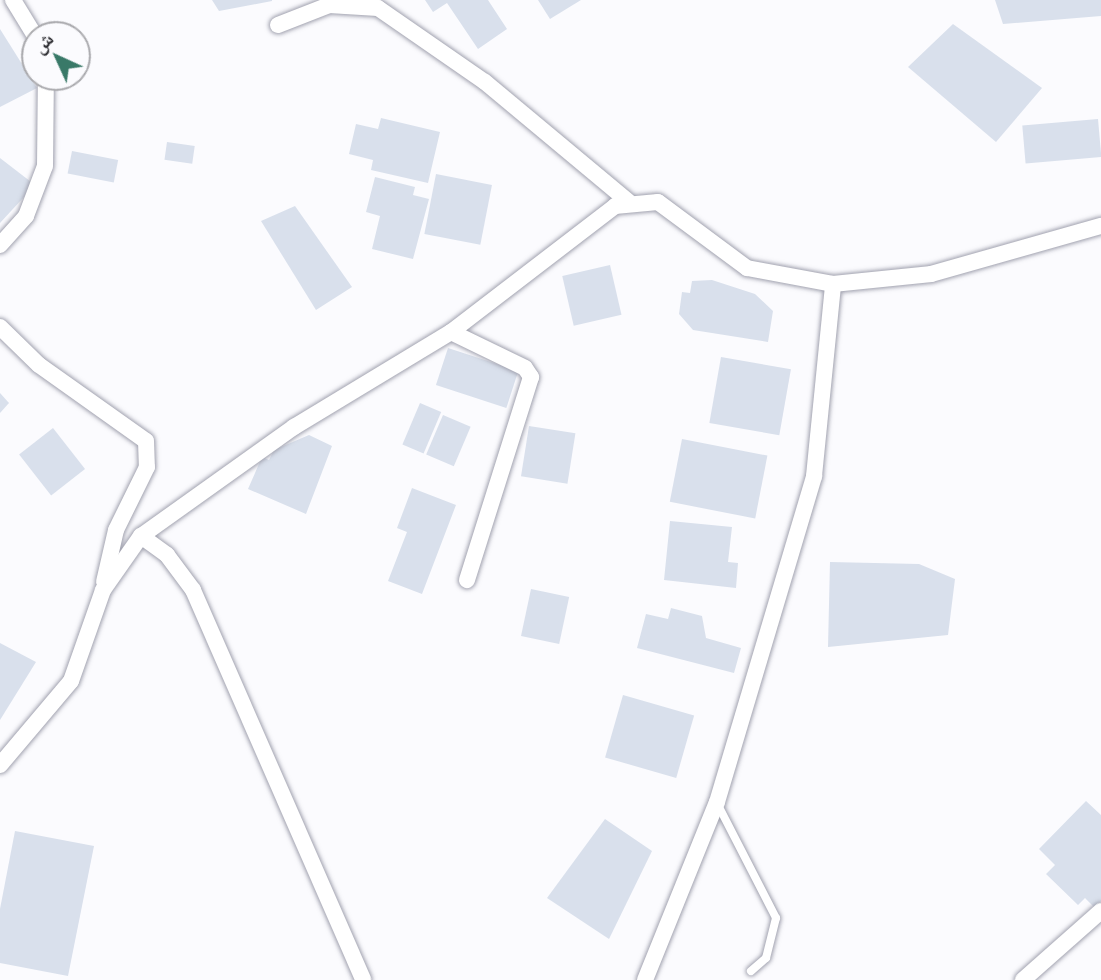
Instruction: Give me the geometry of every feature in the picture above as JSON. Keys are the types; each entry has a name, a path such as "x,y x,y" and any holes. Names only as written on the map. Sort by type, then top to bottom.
{"street":[{"path":"13,0 26,21"},
{"path":"278,25 329,5 378,8 474,74 629,202"},
{"path":"0,245 30,209 45,166 46,91"},
{"path":"103,590 141,536 230,470 451,332 591,220 629,202 667,206 747,268 833,284 931,274 1101,226"},
{"path":"645,980 717,802 814,476 833,284"},
{"path":"0,327 39,365 146,441 147,467 111,545 103,590 71,681 0,765"},
{"path":"451,332 525,368 531,377 467,580"},
{"path":"141,536 167,555 193,590 363,980"},
{"path":"1023,980 1101,911"}],"lane":[{"path":"717,802 776,918 766,958 751,971"}],"building":[{"path":"212,0 272,0 272,1 219,11"},
{"path":"425,0 488,0 507,29 478,49 447,3 433,12"},
{"path":"538,0 581,0 550,19"},
{"path":"995,0 1101,0 1101,16 1003,24"},
{"path":"953,24 1042,88 996,142 908,67"},
{"path":"0,29 21,62 21,91 31,91 0,107"},
{"path":"381,118 440,132 428,183 371,170 373,160 349,154 356,124 378,129"},
{"path":"1098,119 1101,157 1026,163 1022,126"},
{"path":"167,142 195,146 192,164 164,160"},
{"path":"72,151 118,160 114,183 68,174"},
{"path":"0,158 35,185 0,223"},
{"path":"436,174 492,185 480,245 424,234"},
{"path":"375,177 415,187 413,195 429,199 413,259 372,249 380,216 366,212"},
{"path":"295,206 352,287 316,310 261,221"},
{"path":"610,265 621,315 574,326 562,276"},
{"path":"712,280 755,294 773,311 768,342 693,330 679,314 682,292 690,293 692,281"},
{"path":"448,348 518,371 506,408 436,385"},
{"path":"721,357 791,369 779,435 709,423"},
{"path":"0,393 9,403 0,413"},
{"path":"420,403 441,412 424,453 402,444"},
{"path":"443,415 471,427 454,466 426,455"},
{"path":"529,426 575,433 567,484 521,476"},
{"path":"53,428 85,469 51,495 19,454"},
{"path":"309,435 332,446 306,514 248,489 262,457 269,460 274,450"},
{"path":"682,439 767,456 755,518 670,502"},
{"path":"412,488 456,505 422,594 388,581 407,532 397,528"},
{"path":"670,521 732,527 728,562 738,563 736,588 664,580"},
{"path":"830,562 919,564 955,579 948,635 828,647"},
{"path":"531,589 569,597 559,644 521,636"},
{"path":"671,608 702,616 706,638 741,648 734,673 637,648 646,614 668,619"},
{"path":"0,643 36,662 0,720"},
{"path":"623,695 694,715 676,778 605,757"},
{"path":"1086,801 1101,815 1101,901 1095,908 1085,898 1078,905 1046,874 1055,865 1039,849"},
{"path":"605,819 652,851 609,939 547,898"},
{"path":"15,831 94,846 68,976 0,963 0,909"}]}
